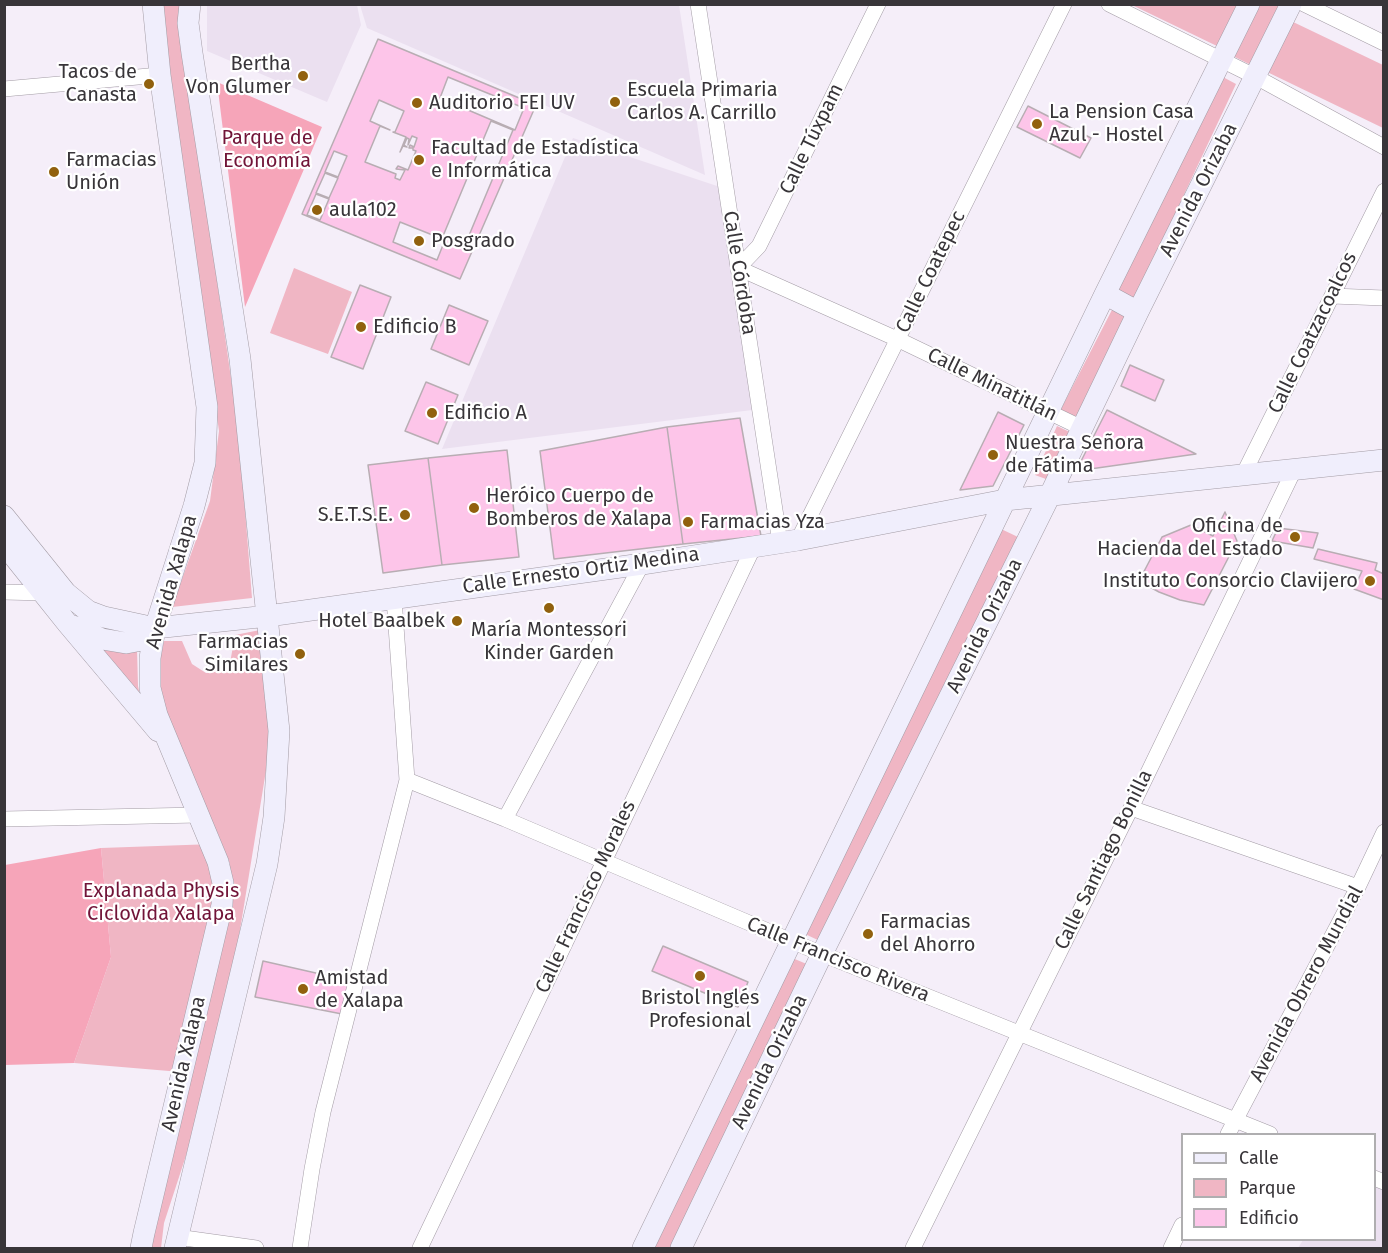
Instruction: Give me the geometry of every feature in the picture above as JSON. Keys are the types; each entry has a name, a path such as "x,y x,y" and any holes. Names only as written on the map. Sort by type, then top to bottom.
{"main road":[{"name":"Avenida Xalapa","path":"141,1248 222,905 223,883 218,862 157,716 150,688 150,658 155,628 194,506 204,463 207,407 160,75 153,4"},
{"name":"Avenida Xalapa","path":"176,1243 259,902 274,817 279,730 240,359 192,53 188,23 189,4"},
{"name":"Avenida Orizaba","path":"643,1248 1105,294 1249,4"},
{"name":"Avenida Orizaba","path":"681,1248 822,954 1291,4"},
{"path":"1105,294 1138,312"},
{"name":"Calle Ernesto Ortiz Medina","path":"155,628 268,616 642,564 789,541 1005,500 1383,460"},
{"path":"4,516 66,593 88,611 104,617 155,628"},
{"path":"4,544 170,746"},
{"path":"67,623 102,639 126,643 142,640 155,628"}],"street":[{"name":"Calle Córdoba","path":"698,4 738,268 789,541"},
{"name":"Calle Túxpam","path":"738,268 759,246 878,4"},
{"name":"Calle Coatepec","path":"789,541 897,339 1064,4"},
{"path":"1109,4 1256,77 1383,147"},
{"path":"1304,4 1383,43"},
{"path":"4,89 160,75"},
{"name":"Calle Coatzacoalcos","path":"1243,475 1383,191"},
{"name":"Calle Minatitlán","path":"738,268 897,339 1082,428"},
{"path":"1332,296 1383,298"},
{"name":"Calle Santiago Bonilla","path":"913,1248 1131,808 1294,470"},
{"name":"Calle Francisco Morales","path":"420,1248 602,861 754,546"},
{"path":"505,819 642,564"},
{"path":"4,592 45,593"},
{"path":"300,1248 323,1112 407,780 394,598"},
{"name":"Calle Francisco Rivera","path":"407,780 505,819 790,941 1268,1133"},
{"path":"1131,808 1358,887"},
{"path":"4,819 199,815"},
{"name":"Avenida Obrero Mundial","path":"1228,1133 1358,887 1383,832"},
{"path":"1171,1248 1181,1227"},
{"path":"176,1243 256,1248"}],"shaded area":[{"name":"Bertha Von Glumer","path":"207,5 357,5 361,25 327,102 207,51"},
{"name":"Escuela Primaria Carlos A. Carrillo","path":"360,5 679,5 705,175 367,28"},
{"path":"573,138 720,187 752,410 442,449"},
{"path":"1376,1186 1383,1190 1383,1248 1298,1248 1302,1241 1376,1241"}],"green space":[{"path":"158,5 186,5 183,43 239,434 252,598 172,607 210,501 219,431"},
{"path":"1132,5 1241,5 1219,47"},
{"path":"1260,5 1282,5 1255,67 1233,56"},
{"path":"1289,20 1383,65 1383,128 1263,70"},
{"path":"1221,76 1236,84 1134,301 1115,291"},
{"name":"Parque de Economía","path":"217,82 322,127 245,307"},
{"path":"294,268 352,292 328,354 270,333"},
{"path":"1115,304 1130,313 1077,420 1060,411"},
{"path":"1057,426 1076,435 1054,482 1035,475"},
{"path":"999,528 1018,537 822,942 805,934"},
{"path":"260,630 270,746 232,979 211,1079 164,1223 161,1248 147,1248 229,897 230,864 218,834 184,770 161,703 157,673 164,641 182,641 192,664 206,673 220,671 230,663 235,635"},
{"path":"137,648 138,686 144,715 93,650"},
{"name":"Explanada Physis Ciclovida Xalapa","path":"214,844 222,877 181,1072 74,1063 111,957 101,848"},
{"path":"101,848 111,957 74,1063 5,1065 5,865"},
{"path":"790,957 809,965 672,1248 648,1248"}],"building":[{"name":"Facultad de Estadística e Informática","path":"378,39 536,105 460,279 302,214"},
{"path":"448,77 524,108 515,130 440,98"},
{"path":"379,100 404,111 393,132 406,137 400,152 403,146 407,147 404,145 407,138 409,139 408,145 412,136 417,138 414,147 410,145 409,148 416,151 408,170 398,166 396,169 405,170 400,180 395,178 396,174 365,162 380,126 390,130 370,121"},
{"path":"1028,106 1091,138 1080,158 1017,127"},
{"path":"491,121 513,130 465,245 443,236"},
{"path":"334,151 347,156 338,177 325,172"},
{"path":"325,173 338,178 329,198 316,193"},
{"name":"aula102","path":"316,194 329,199 320,220 307,215"},
{"name":"Posgrado","path":"400,222 445,240 437,260 393,242"},
{"name":"Edificio B","path":"360,285 391,297 363,369 331,357"},
{"path":"449,305 488,321 469,365 431,349"},
{"path":"1130,365 1164,380 1155,401 1121,386"},
{"name":"Edificio A","path":"426,382 458,395 438,444 405,431"},
{"path":"1107,410 1196,454 1076,471"},
{"name":"Nuestra Señora de Fátima","path":"998,412 1024,425 993,486 960,490"},
{"path":"740,418 761,536 683,544 667,427"},
{"path":"667,427 683,544 554,559 540,451"},
{"name":"Heróico Cuerpo de Bomberos de Xalapa","path":"507,450 519,557 442,565 428,458"},
{"name":"S.E.T.S.E.","path":"428,458 442,565 383,573 368,465"},
{"path":"1225,512 1237,541 1204,605 1180,600 1139,581 1162,537 1191,525 1213,536"},
{"name":"Oficina de Hacienda del Estado","path":"1278,528 1318,533 1313,548 1272,541"},
{"name":"Instituto Consorcio Clavijero","path":"1318,549 1377,563 1375,570 1384,574 1384,600 1354,589 1362,571 1314,559"},
{"name":"Bristol Inglés Profesional","path":"663,946 748,982 738,1007 652,971"},
{"name":"Amistad de Xalapa","path":"263,961 351,981 342,1014 255,997"}],"place":[{"name":"Bertha Von Glumer","path":"303,76"},
{"name":"Tacos de Canasta","path":"149,84"},
{"name":"Escuela Primaria Carlos A. Carrillo","path":"615,102"},
{"name":"Auditorio FEI UV","path":"417,103"},
{"name":"La Pension Casa Azul - Hostel","path":"1037,124"},
{"name":"Facultad de Estadística e Informática","path":"419,160"},
{"name":"Farmacias Unión","path":"54,172"},
{"name":"aula102","path":"317,210"},
{"name":"Posgrado","path":"419,241"},
{"name":"Edificio B","path":"361,327"},
{"name":"Edificio A","path":"432,413"},
{"name":"Nuestra Señora de Fátima","path":"993,455"},
{"name":"Heróico Cuerpo de Bomberos de Xalapa","path":"474,508"},
{"name":"S.E.T.S.E.","path":"405,515"},
{"name":"Farmacias Yza","path":"688,522"},
{"name":"Oficina de Hacienda del Estado","path":"1295,537"},
{"name":"Instituto Consorcio Clavijero","path":"1370,581"},
{"name":"María Montessori Kinder Garden","path":"549,608"},
{"name":"Hotel Baalbek","path":"457,621"},
{"name":"Farmacias Similares","path":"300,654"},
{"name":"Farmacias del Ahorro","path":"868,934"},
{"name":"Bristol Inglés Profesional","path":"700,976"},
{"name":"Amistad de Xalapa","path":"303,989"}]}
